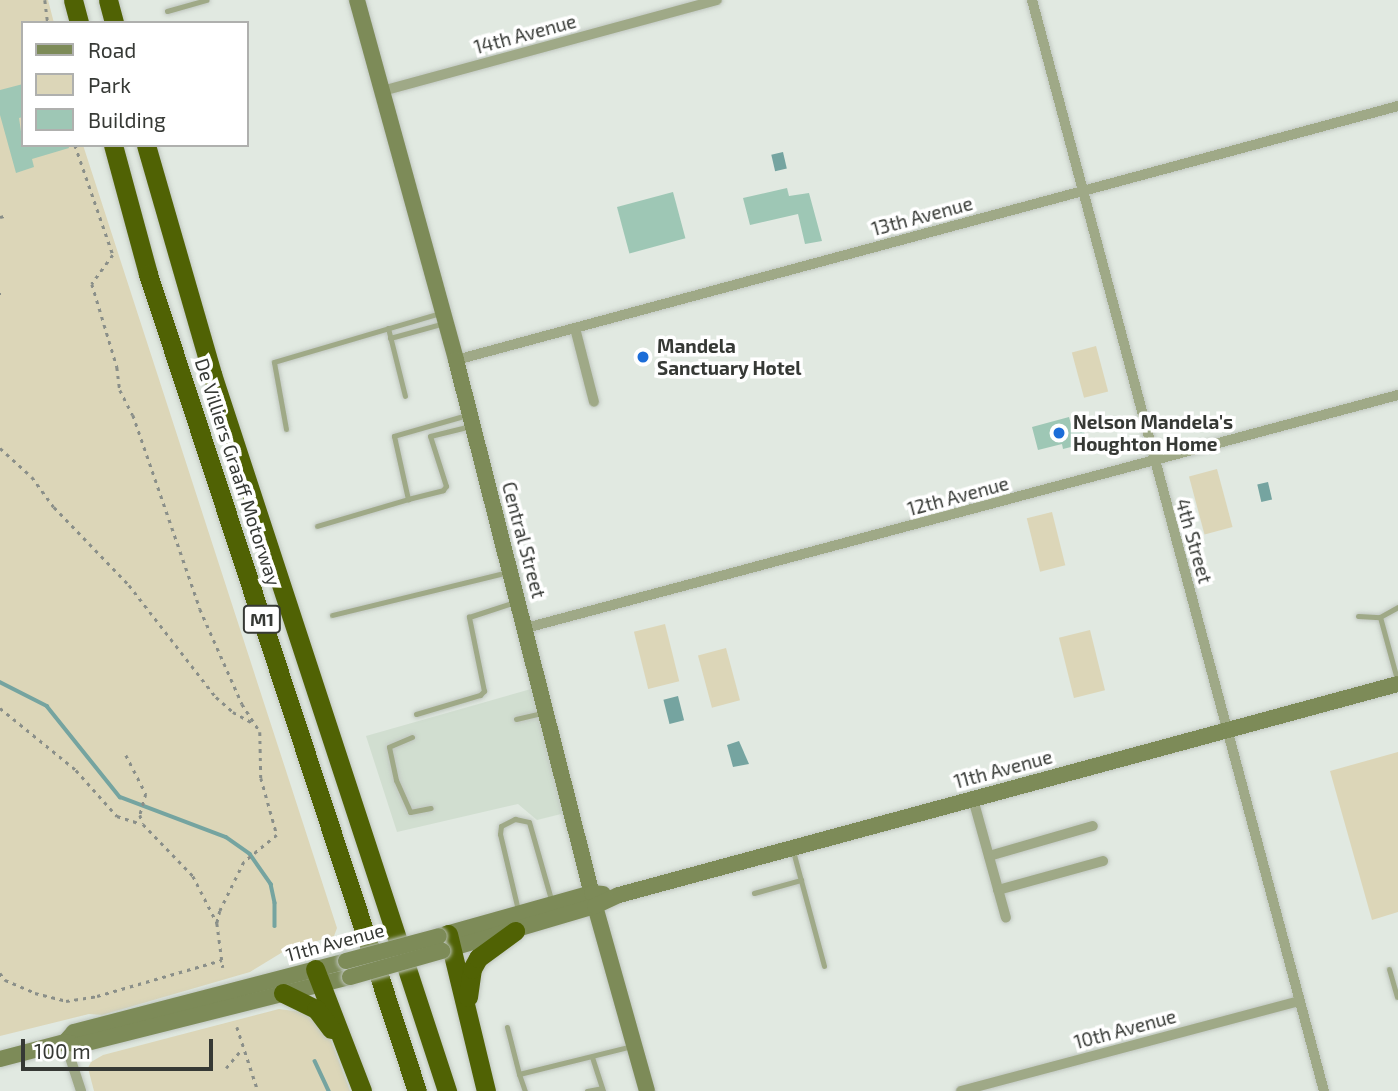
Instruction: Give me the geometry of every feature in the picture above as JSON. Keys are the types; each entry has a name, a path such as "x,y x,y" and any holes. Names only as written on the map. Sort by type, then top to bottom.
{"highway":[{"path":"73,0 78,21"},
{"path":"108,0 113,21"},
{"name":"De Villiers Graaff Motorway","path":"114,147 148,274 417,1091"},
{"name":"M1","path":"147,147 217,387 447,1091"},
{"path":"467,1011 468,985 478,958 517,922"},
{"path":"445,942 467,1011 486,1091"},
{"path":"318,977 362,1091"},
{"path":"283,993 310,1004 321,1014 352,1067"}],"main road":[{"name":"Central Street","path":"358,0 456,360 594,900 647,1091"},
{"name":"11th Avenue","path":"65,1042 74,1032 318,977 1398,684"},
{"name":"11th Avenue","path":"517,922 552,904 594,900"},
{"name":"11th Avenue","path":"0,1059 65,1042 79,1045 283,993 318,977"}],"street":[{"name":"14th Avenue","path":"382,91 718,0"},
{"name":"4th Street","path":"1032,0 1324,1091"},
{"name":"13th Avenue","path":"456,360 1398,106"},
{"path":"575,328 594,402"},
{"name":"12th Avenue","path":"526,628 1398,395"},
{"path":"973,799 1006,918"},
{"path":"989,856 1093,826"},
{"path":"998,890 1103,861"},
{"name":"10th Avenue","path":"961,1091 1299,1001"},
{"path":"65,1042 81,1091"}],"lane":[{"path":"167,11 206,0"},
{"path":"286,429 274,362 388,328 444,318"},
{"path":"390,338 444,318"},
{"path":"388,328 405,396"},
{"path":"408,499 394,436 427,424 471,420"},
{"path":"430,436 471,420"},
{"path":"317,526 443,490 446,486 427,424"},
{"path":"332,615 511,572"},
{"path":"416,714 480,695 484,691 469,617 519,601"},
{"path":"1359,616 1380,617 1398,607"},
{"path":"1380,617 1398,684"},
{"path":"516,719 545,712"},
{"path":"411,737 389,747 400,794 411,812 431,808"},
{"path":"517,922 500,834 501,826 515,818 529,822 552,904"},
{"path":"792,848 824,966"},
{"path":"754,893 801,880"},
{"path":"1389,969 1396,997"},
{"path":"507,1027 525,1091"},
{"path":"519,1074 635,1045"},
{"path":"587,1091 602,1089 592,1057"}],"path":[{"path":"45,0 48,21"},
{"path":"76,147 113,254 92,285 117,367 120,390 133,415 191,586 242,704 260,732 261,778 277,835 245,861 230,887 217,923"},
{"path":"0,218 8,215"},
{"path":"0,447 32,477 54,507 129,585 216,697 233,712 253,723"},
{"path":"0,708 76,770 117,816 143,824 193,876 217,923 223,968"},
{"path":"126,755 146,794 142,809 143,824"},
{"path":"0,973 5,980 35,993 66,1001 97,996 222,960"},
{"path":"237,1027 258,1091"},
{"path":"226,1068 243,1048"}],"shaded area":[{"path":"531,689 565,813 537,820 518,804 397,832 366,736"}],"green space":[{"path":"0,0 48,0 53,21 21,21 21,147 84,147 337,928 334,936 286,950 250,972 102,1015 89,1014 0,1036"},
{"path":"1096,346 1108,391 1084,398 1072,352"},
{"path":"1217,469 1233,527 1205,534 1189,477"},
{"path":"1052,512 1065,565 1040,572 1027,518"},
{"path":"665,624 679,681 648,689 634,632"},
{"path":"1090,630 1105,690 1074,698 1059,638"},
{"path":"726,648 740,700 712,708 698,656"},
{"path":"1398,752 1398,912 1372,920 1330,771"},
{"path":"279,1009 309,1013 327,1030 350,1091 94,1091 88,1068 91,1062 103,1055"}],"water":[{"path":"783,152 787,169 775,171 771,155"},
{"path":"1268,482 1272,500 1261,502 1257,484"},
{"path":"678,696 684,720 669,724 663,700"},
{"path":"739,741 749,764 733,767 727,745"}],"building":[{"path":"21,85 21,147 69,148 32,159 34,167 16,173 0,115 0,90"},
{"path":"787,188 789,196 809,193 822,241 805,244 798,214 750,225 743,198"},
{"path":"673,192 685,238 629,253 617,207"},
{"name":"Nelson Mandela's Houghton Home","path":"1069,417 1071,424 1081,421 1086,438 1078,440 1079,445 1063,449 1062,444 1038,450 1032,427"}],"waterway":[{"path":"0,682 47,706 120,797 226,837 250,854 271,884 275,903 275,926"},
{"path":"315,1061 329,1091"}],"place":[{"name":"Mandela Sanctuary Hotel","path":"643,357"},
{"name":"Nelson Mandela's Houghton Home","path":"1059,433"}]}
